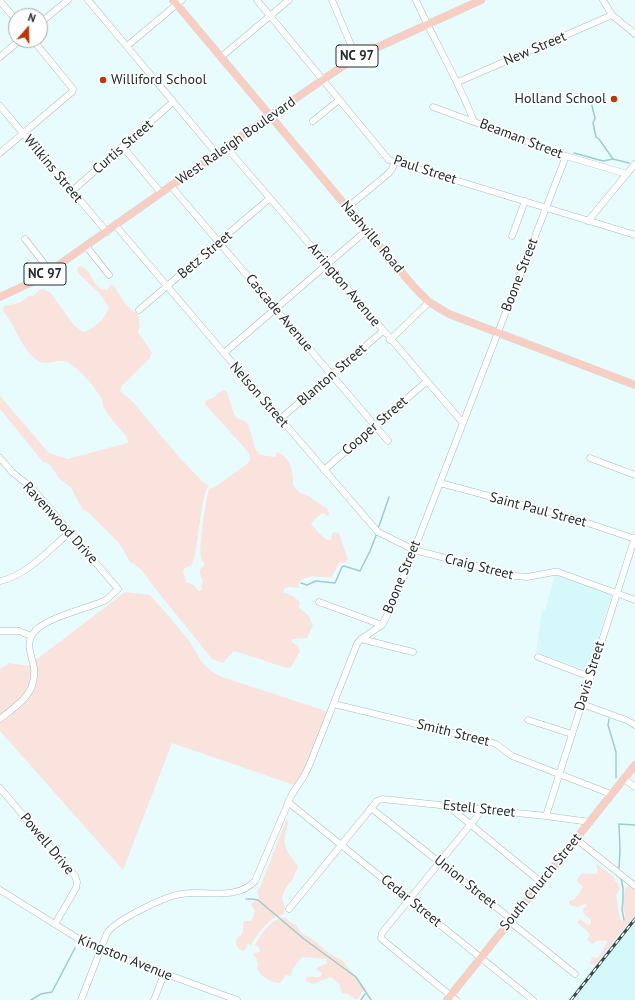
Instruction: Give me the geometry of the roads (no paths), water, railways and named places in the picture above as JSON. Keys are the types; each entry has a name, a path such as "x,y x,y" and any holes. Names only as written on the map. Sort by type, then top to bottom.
{"main road":[{"name":"West Raleigh Boulevard","path":"0,297 50,271 356,57 480,0"},
{"name":"Nashville Road","path":"177,2 270,116 414,287 429,302 449,314 498,334 635,385"},
{"name":"South Church Street","path":"452,998 511,919 635,765"}],"street":[{"path":"48,16 68,0"},
{"path":"88,0 216,154"},
{"name":"Paul Street","path":"257,0 389,160 635,235"},
{"path":"221,57 289,0"},
{"path":"332,0 356,57"},
{"name":"Beaman Street","path":"416,0 458,82 474,122 566,156 626,174"},
{"path":"603,0 612,15 635,34"},
{"path":"0,1 8,10"},
{"path":"127,46 177,2"},
{"name":"New Street","path":"458,82 612,15"},
{"path":"0,57 11,48"},
{"path":"0,153 72,92 73,88 39,48"},
{"path":"314,121 339,100"},
{"name":"Curtis Street","path":"72,191 173,102"},
{"name":"Wilkins Street","path":"0,106 106,232"},
{"path":"433,107 474,122"},
{"path":"123,147 161,193"},
{"name":"Arrington Avenue","path":"226,147 426,382 463,423"},
{"name":"Boone Street","path":"81,1000 110,928 168,897 184,893 232,893 242,891 255,881 288,802 304,776 357,644 361,639 382,625 394,602 566,156"},
{"path":"348,207 389,173 395,162"},
{"path":"588,221 635,164"},
{"name":"Cascade Avenue","path":"171,186 388,441"},
{"name":"Betz Street","path":"139,310 270,198"},
{"path":"512,236 525,201"},
{"name":"Nelson Street","path":"116,226 374,529 414,550"},
{"path":"224,353 367,230"},
{"path":"25,239 50,271"},
{"path":"86,246 109,276"},
{"path":"390,340 429,302"},
{"name":"Blanton Street","path":"280,419 383,331"},
{"name":"Cooper Street","path":"324,470 426,382"},
{"name":"Ravenwood Drive","path":"0,458 12,472 32,488 118,589 106,600 43,624 34,631 31,636"},
{"path":"590,458 635,475"},
{"name":"Saint Paul Street","path":"440,483 579,520 635,538"},
{"path":"0,581 13,577 26,569 70,532"},
{"name":"Davis Street","path":"546,816 635,538"},
{"name":"Craig Street","path":"414,550 521,578 558,572 635,600"},
{"path":"319,602 382,625"},
{"path":"0,631 19,631 31,636 29,653 34,668 34,676 30,692 0,719"},
{"path":"361,639 413,652"},
{"path":"538,658 590,676"},
{"name":"Smith Street","path":"334,704 490,742 496,744 512,756 612,794"},
{"path":"582,704 626,720 635,725"},
{"path":"528,720 572,734"},
{"path":"624,778 635,787"},
{"name":"Powell Drive","path":"0,788 75,876 76,888 54,924"},
{"name":"Estell Street","path":"371,808 376,801 382,799 590,822"},
{"name":"Cedar Street","path":"288,802 533,1000"},
{"path":"448,806 541,882"},
{"path":"289,910 371,808"},
{"name":"Union Street","path":"371,808 511,919 514,925 575,974"},
{"path":"452,998 384,941 382,938 382,933 471,826 483,809"},
{"path":"576,839 635,886"},
{"name":"Kingston Avenue","path":"0,890 80,942 237,1000"},
{"path":"154,1000 164,974"}],"waterway":[{"path":"584,100 591,102 595,118 593,123 596,137 613,159"},
{"path":"574,153 603,161 613,159 629,163"},
{"path":"378,529 389,497"},
{"path":"301,583 307,585 316,581 335,583 342,567 344,566 360,571 377,533"},
{"path":"609,719 608,725 616,752 616,778"},
{"path":"619,868 619,824 635,825"},
{"path":"621,878 623,888 622,909 624,920"},
{"path":"246,899 258,900 304,939 356,977 371,1000"},
{"path":"31,1000 41,994 52,992 75,948"},
{"path":"361,1000 365,994"}],"railway":[{"path":"571,1000 635,919"}],"place":[{"name":"Williford School","path":"103,80"},
{"name":"Holland School","path":"614,99"}]}
